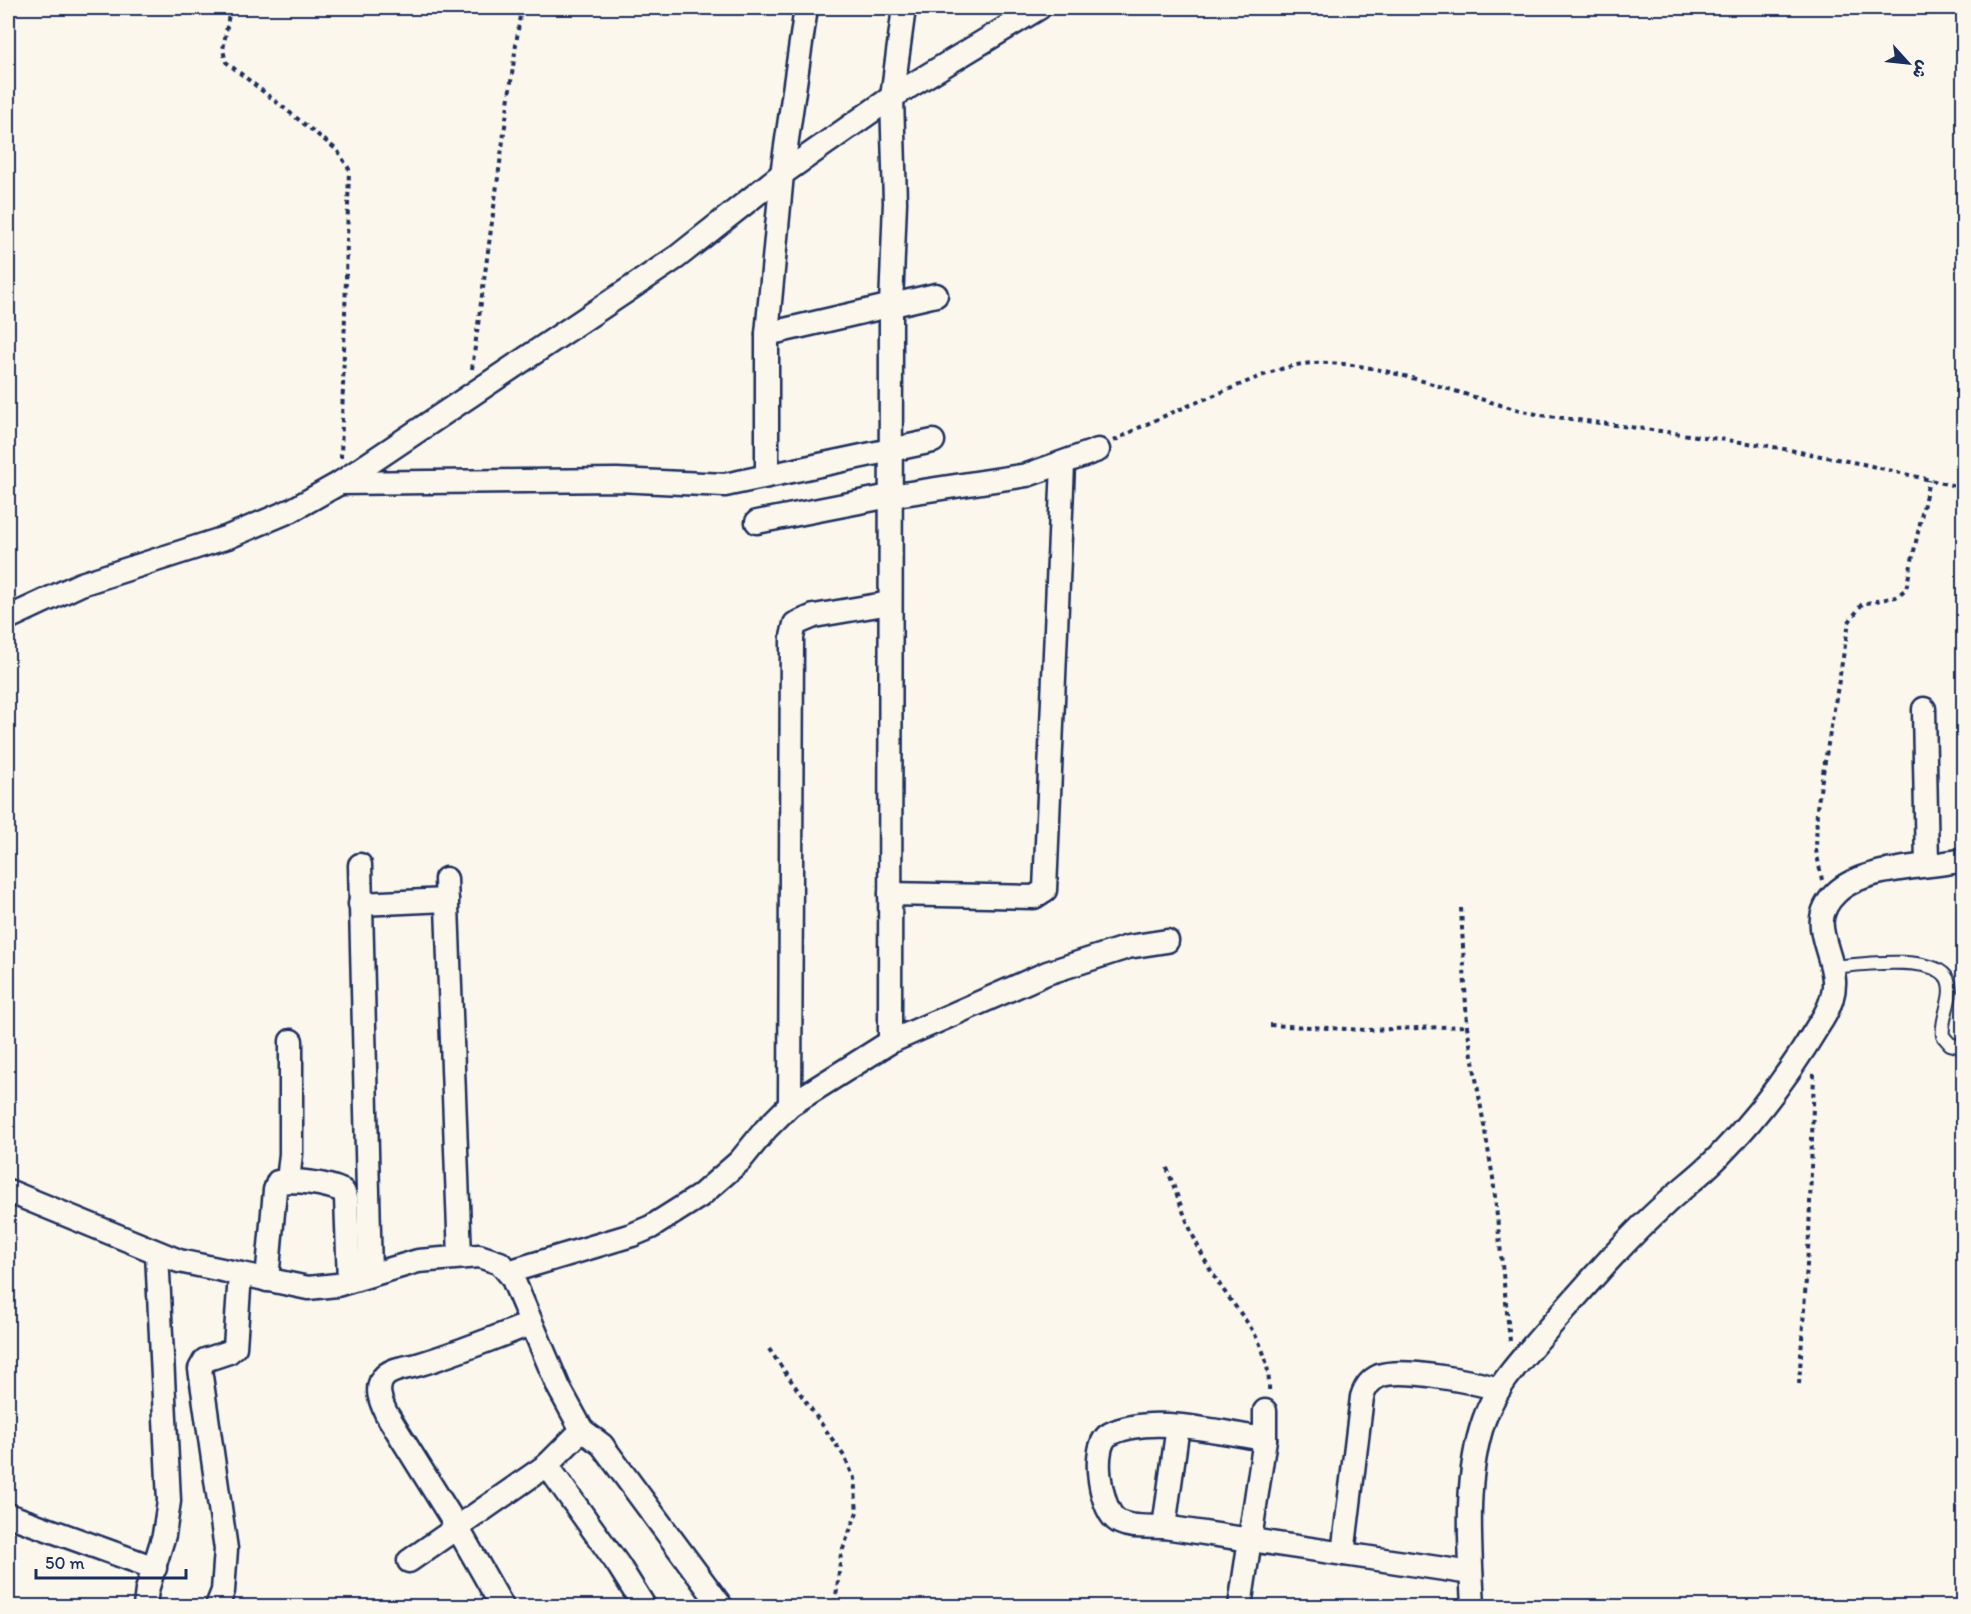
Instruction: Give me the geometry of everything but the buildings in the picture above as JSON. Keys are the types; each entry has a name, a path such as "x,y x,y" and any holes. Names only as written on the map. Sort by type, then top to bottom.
{"street":[{"path":"767,476 767,334 782,174 806,8"},
{"path":"890,1042 890,450 891,306 895,202 892,98 904,8"},
{"path":"8,618 81,584 238,532 292,510 340,483 677,257 782,174 892,98 1039,8"},
{"path":"767,334 936,295"},
{"path":"340,483 617,480 725,485 933,441"},
{"path":"757,522 890,496 1027,475 1098,450"},
{"path":"890,894 1034,897 1045,890 1063,464"},
{"path":"790,1106 792,637 795,624 814,616 890,603"},
{"path":"1924,709 1927,865"},
{"path":"1473,1606 1471,1487 1474,1462 1485,1417 1512,1369 1622,1246 1720,1155 1805,1047 1828,1008 1834,985 1832,967 1820,924 1830,899 1842,887 1856,881 1927,865 1964,861"},
{"path":"360,865 370,1274"},
{"path":"360,904 446,890 460,1257"},
{"path":"508,1272 632,1235 651,1227 700,1196 721,1178 790,1106 890,1042 1047,973 1128,947 1167,941"},
{"path":"288,1181 291,1154 291,1041"},
{"path":"267,1280 274,1190 278,1182 288,1181 334,1187 343,1191 346,1198 349,1281"},
{"path":"8,1191 157,1253 308,1288 325,1287 418,1261 490,1257 508,1272 530,1324 582,1430 602,1445 721,1606"},
{"path":"145,1606 147,1590 167,1520 168,1501 157,1253"},
{"path":"218,1606 223,1591 226,1550 201,1369 206,1360 229,1352 235,1347 240,1274"},
{"path":"502,1606 457,1527 386,1413 379,1394 381,1380 394,1370 417,1365 530,1324"},
{"path":"1343,1554 1362,1397 1369,1382 1384,1375 1411,1375 1450,1378 1499,1389"},
{"path":"1240,1606 1265,1439 1265,1412"},
{"path":"1265,1439 1178,1426 1151,1425 1119,1430 1106,1437 1099,1451 1103,1490 1112,1516 1129,1525 1164,1527 1471,1573"},
{"path":"1164,1527 1178,1426"},
{"path":"409,1561 547,1465 582,1430"},
{"path":"547,1465 619,1566 644,1606"},
{"path":"8,1515 155,1568"}],"lane":[{"path":"1832,967 1910,963 1938,969 1948,980 1949,989 1943,1035 1950,1044 1964,1048"}],"path":[{"path":"230,8 223,50 226,62 337,150 349,169 340,483"},
{"path":"475,392 472,365 474,342 521,8"},
{"path":"1098,450 1154,419 1271,373 1314,363 1399,376 1513,410 1763,445 1863,464 1964,488"},
{"path":"1830,899 1819,871 1816,850 1817,808 1849,622 1862,604 1896,597 1906,589 1929,480"},
{"path":"1461,908 1467,1026 1493,1178 1512,1369"},
{"path":"1270,1025 1367,1030 1467,1026"},
{"path":"1799,1384 1809,1235 1814,1071 1805,1047"},
{"path":"1167,1167 1209,1268 1260,1341 1269,1375 1265,1412"},
{"path":"769,1349 844,1456 854,1478 857,1512 841,1554 835,1606"}]}
